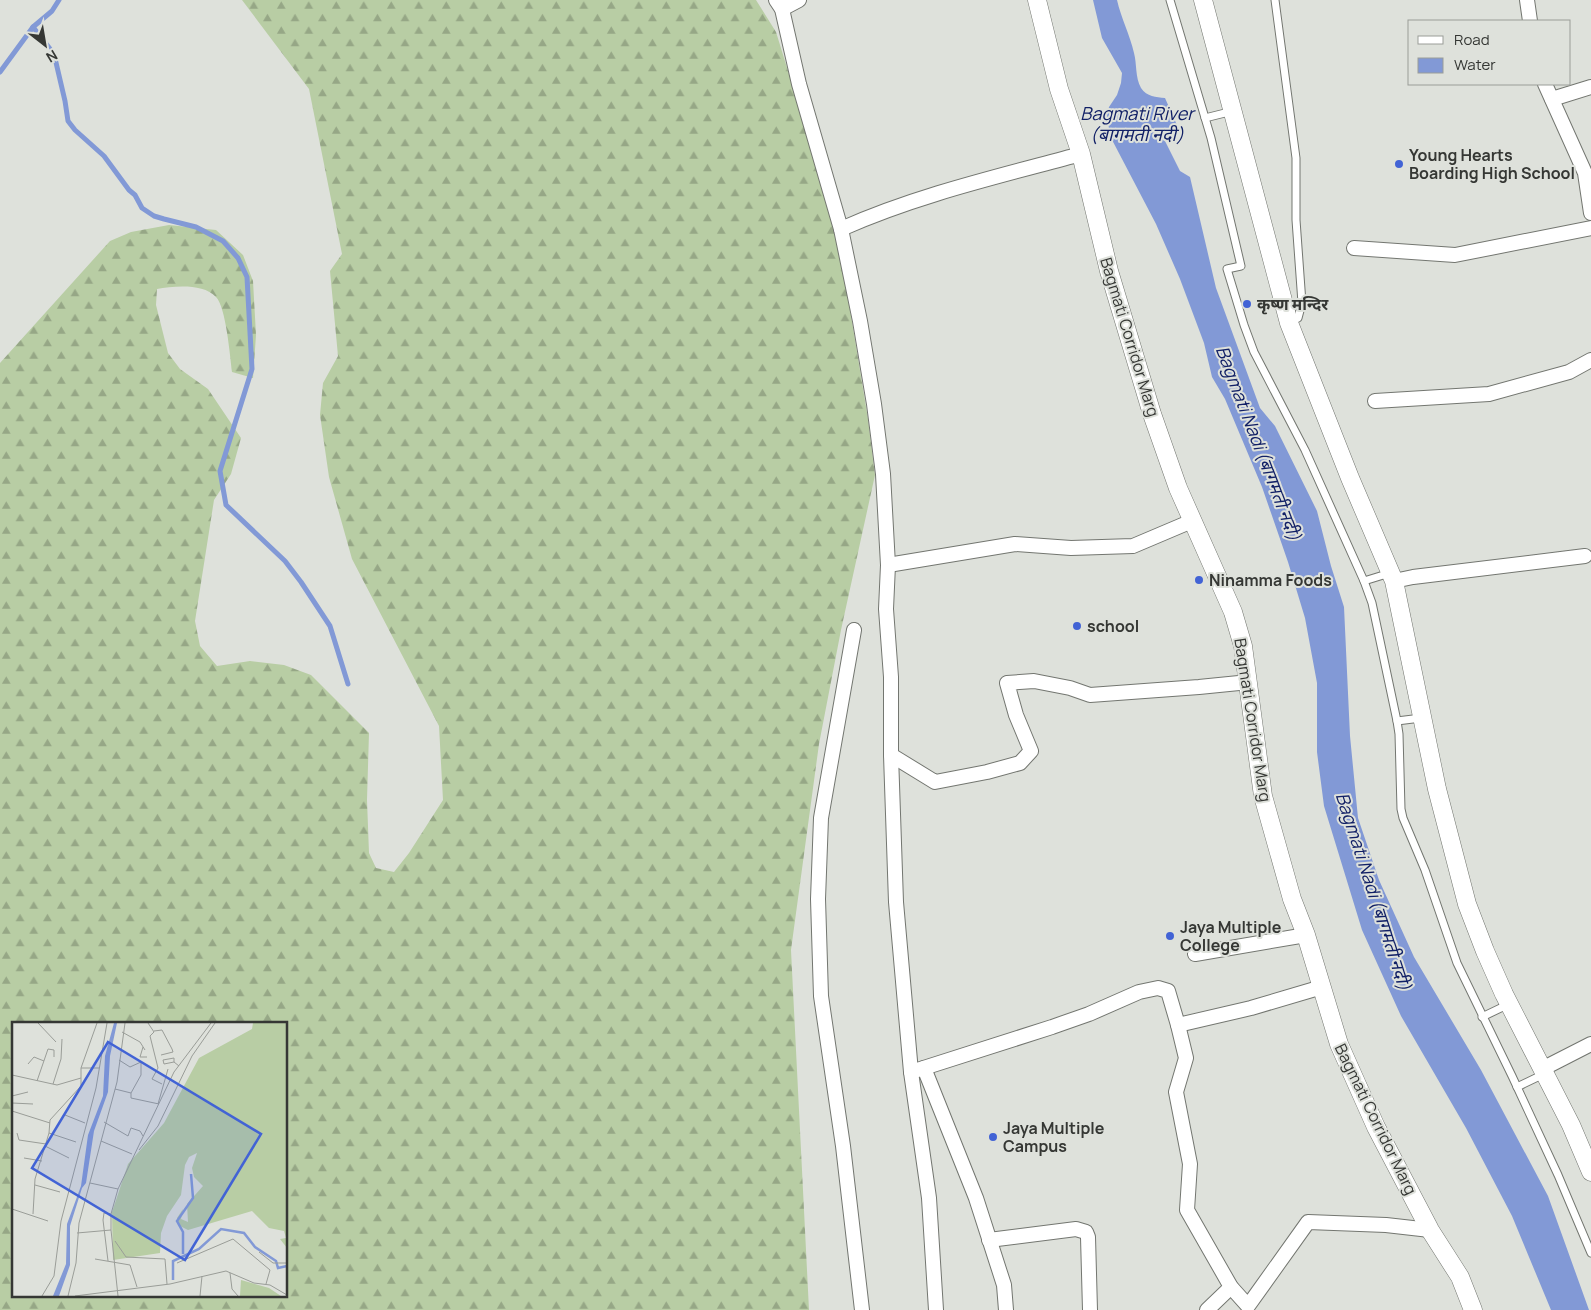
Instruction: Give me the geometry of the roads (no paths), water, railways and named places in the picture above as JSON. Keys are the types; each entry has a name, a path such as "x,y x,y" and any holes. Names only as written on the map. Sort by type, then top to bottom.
{"street":[{"path":"800,0 779,5 799,84 841,229 860,321 874,404 883,474 888,565 886,609 891,677 891,755 896,902 918,1070 936,1310"},
{"name":"Bagmati Corridor Marg","path":"1036,0 1059,89 1080,154 1109,271 1156,423 1178,488 1233,612 1244,646 1263,796 1292,899 1306,935 1338,1044 1376,1127 1430,1230 1460,1277 1473,1310"},
{"path":"1203,0 1289,323 1350,478 1392,577 1450,841 1467,904 1485,951 1509,1004 1571,1125 1591,1172"},
{"path":"1527,0 1530,20"},
{"path":"1545,85 1585,173 1591,213"},
{"path":"1552,99 1591,87"},
{"path":"841,229 867,217 969,184 1080,154"},
{"path":"1354,248 1455,255 1591,228"},
{"path":"1375,401 1489,394 1569,372 1591,360"},
{"path":"888,565 1015,544 1071,548 1133,546 1192,521"},
{"path":"1392,577 1413,577 1585,556"},
{"path":"854,630 821,818 818,900 820,996 843,1146 862,1310"},
{"path":"891,755 935,782 987,772 1020,763 1031,752 1016,715 1007,683 1034,681 1070,688 1090,695 1249,682"},
{"path":"1195,954 1306,935"},
{"path":"1178,1024 1251,1008 1322,987"},
{"path":"918,1070 1052,1027 1089,1014 1139,992 1158,988 1168,992 1186,1058 1176,1092 1190,1164 1187,1210 1231,1287 1248,1306 1308,1222 1430,1230"},
{"path":"1543,1072 1591,1044"},
{"path":"918,1070 976,1198 1004,1285 1006,1310"},
{"path":"989,1240 1076,1229 1086,1232 1088,1238 1090,1310"},
{"path":"1207,1310 1231,1287"}],"lane":[{"path":"1170,0 1204,118 1241,266 1227,269 1244,325 1254,352 1305,450 1364,581 1372,604 1397,721 1403,818 1425,870 1457,963 1518,1087 1591,1253"},
{"path":"1275,0 1296,158 1296,220 1302,303 1298,318 1289,323"},
{"path":"1204,118 1233,111"},
{"path":"1364,581 1392,577"},
{"path":"1397,721 1423,718"},
{"path":"1482,1017 1509,1004"},
{"path":"1518,1087 1543,1072"}],"water":[{"name":"Bagmati River (बागमती नदी)","path":"1093,0 1117,0 1135,57 1141,88 1149,95 1165,98 1180,132 1163,137 1180,171 1190,177 1216,288 1260,408 1275,426 1317,511 1344,607 1350,736 1358,818 1379,880 1414,957 1481,1070 1548,1196 1589,1310 1551,1310 1512,1216 1466,1128 1401,1016 1362,930 1324,806 1317,752 1317,683 1305,618 1262,487 1225,399 1212,377 1204,343 1180,279 1156,224 1110,136 1107,115 1109,107 1117,95 1122,73 1102,38"}],"waterway":[{"path":"0,72 33,27 52,11 59,0"},
{"path":"33,27 54,54 68,121 75,130 104,156 129,190 135,195 142,208 154,216 196,227 223,241 238,258 247,277 252,369 220,471 226,505 285,561 301,582 330,626 348,684"}],"place":[{"name":"Young Hearts Boarding High School","path":"1399,164"},
{"name":"कृष्ण मन्दिर","path":"1247,304"},
{"name":"Ninamma Foods","path":"1199,580"},
{"name":"school","path":"1077,626"},
{"name":"Jaya Multiple College","path":"1170,936"},
{"name":"Jaya Multiple Campus","path":"993,1137"}],"water label":[{"name":"Bagmati Nadi (बागमती नदी)","path":"1259,443"},
{"name":"Bagmati Nadi (बागमती नदी)","path":"1374,891"}]}
